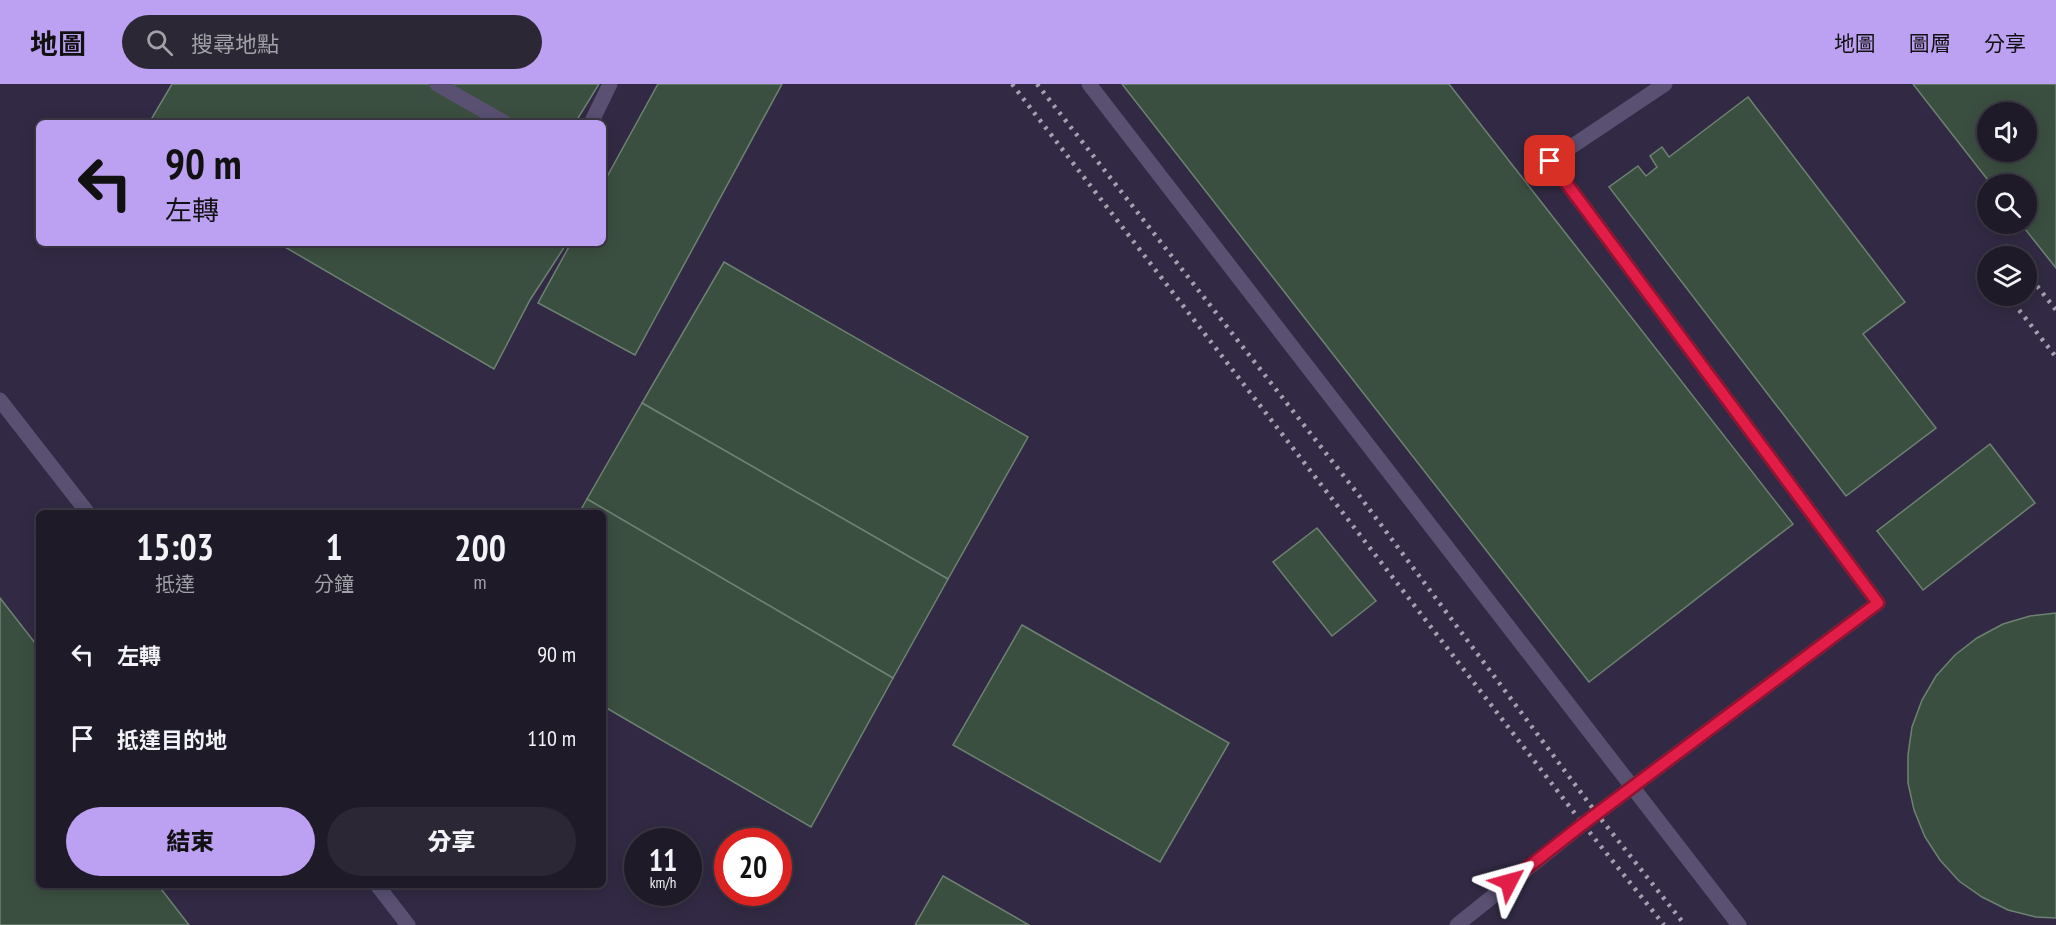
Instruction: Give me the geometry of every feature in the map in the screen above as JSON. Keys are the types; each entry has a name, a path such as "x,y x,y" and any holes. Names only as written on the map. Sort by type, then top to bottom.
{"lane":[{"path":"437,84 500,120"},
{"path":"592,120 610,84"},
{"path":"1089,84 1739,925"},
{"path":"1457,925 1526,868 1878,603 1550,161 1665,84"},
{"path":"0,400 86,510"},
{"path":"379,888 408,925"}],"shaded area":[{"path":"0,84 2056,84 2056,925 0,925"}],"building":[{"path":"172,84 599,84 577,120 151,120"},
{"path":"658,84 782,84 635,355 538,303 569,246 606,246 606,179"},
{"path":"1122,84 1449,84 1793,524 1589,682"},
{"path":"1913,84 2056,84 2056,268 2029,234 2037,234 2037,174 1983,174"},
{"path":"1748,97 1905,302 1863,334 1936,428 1846,496 1609,187 1638,166 1646,176 1657,167 1650,156 1662,147 1669,157"},
{"path":"283,246 565,246 530,300 494,369"},
{"path":"724,262 1028,437 948,579 642,403"},
{"path":"642,403 948,579 893,678 587,499"},
{"path":"1990,444 2035,503 1923,590 1877,531"},
{"path":"587,499 606,510 581,510"},
{"path":"606,510 893,678 811,827 606,708"},
{"path":"1317,528 1376,601 1332,636 1273,562"},
{"path":"0,598 36,644 36,888 160,888 189,925 0,925"},
{"path":"2056,613 2056,918 2036,917 2008,910 1982,897 1959,881 1940,860 1925,837 1914,810 1908,783 1908,755 1912,727 1922,700 1936,676 1955,655 1977,638 2003,624 2030,616"},
{"path":"1022,625 1229,743 1160,862 953,745"},
{"path":"943,876 1029,925 915,925"}],"railway":[{"path":"1012,84 1583,824 1664,925"},
{"path":"1037,84 1361,498 1597,814 1685,925"},
{"path":"2037,286 2056,310"},
{"path":"2016,306 2056,357"}],"route":[{"path":"1509,882 1878,603 1550,161"}]}
